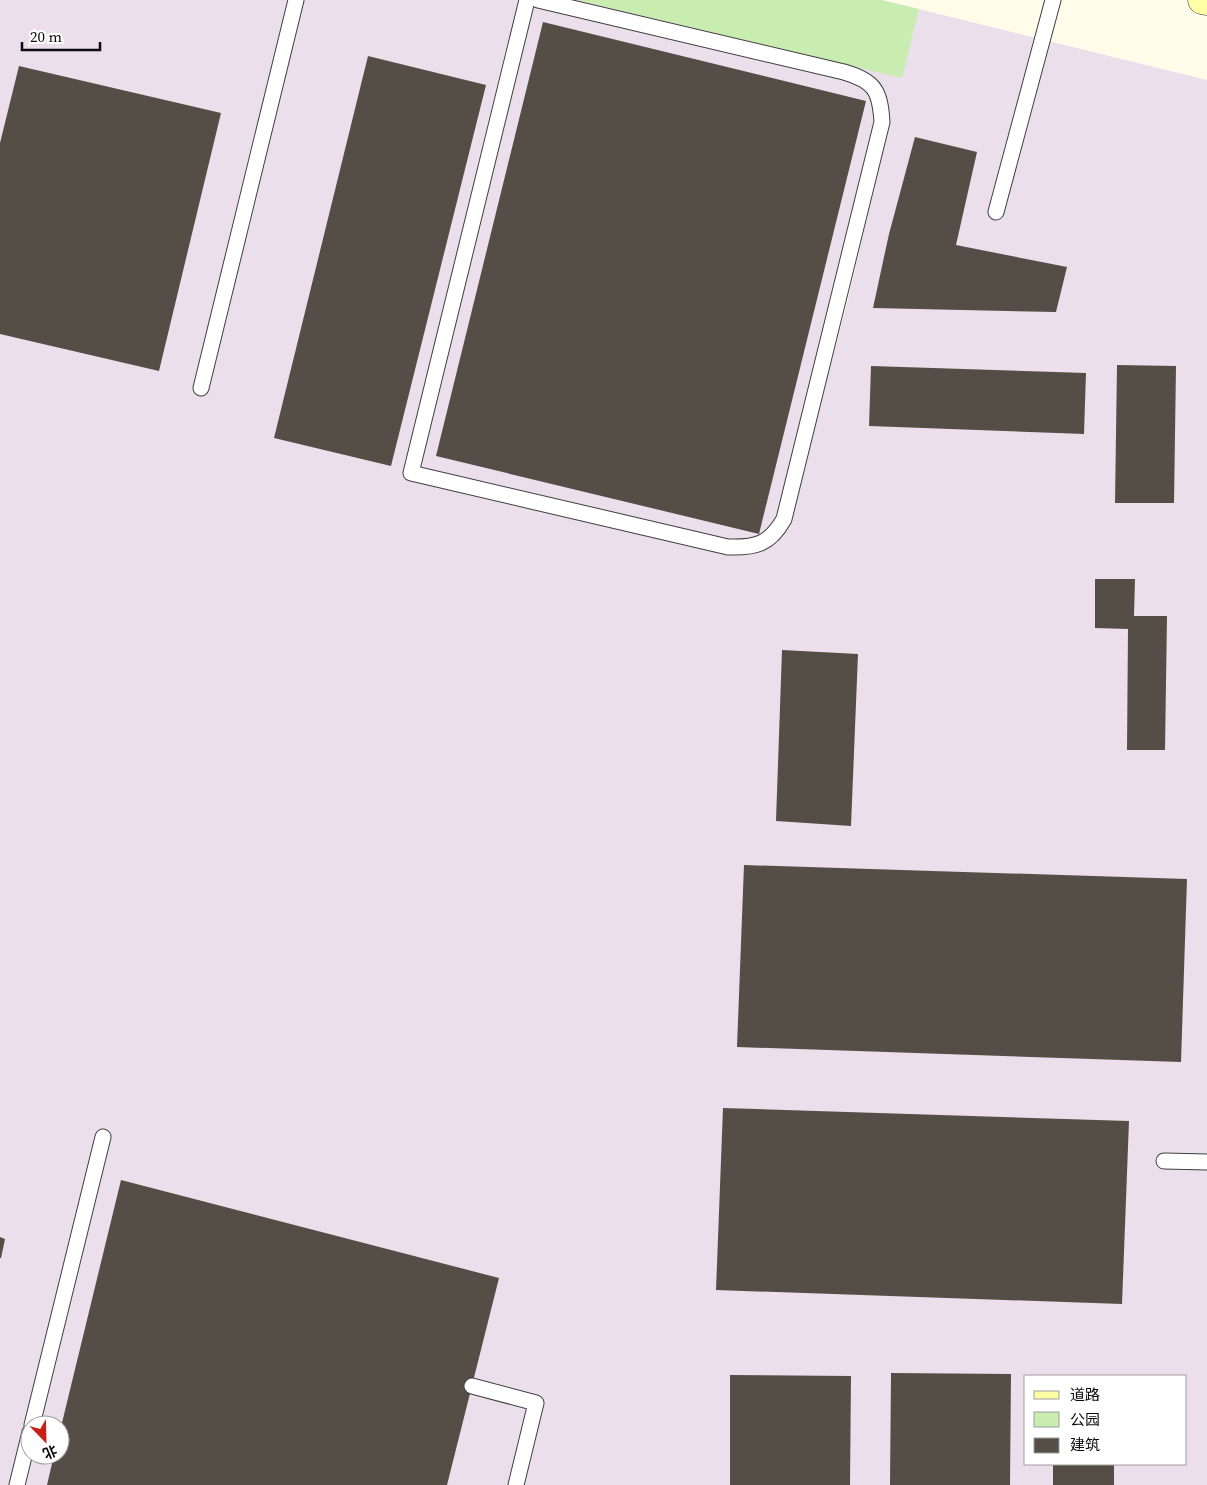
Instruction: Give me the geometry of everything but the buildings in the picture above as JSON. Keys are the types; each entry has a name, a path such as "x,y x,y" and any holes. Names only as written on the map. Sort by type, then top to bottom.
{"main road":[{"path":"1202,0 1207,1"}],"lane":[{"path":"202,388 296,0"},
{"path":"527,0 411,473 728,547 747,548 762,544 777,531 787,510 882,122 878,94 861,77 844,72 538,0"},
{"path":"996,212 1053,0"},
{"path":"34,1415 103,1137"},
{"path":"1164,1161 1207,1162"},
{"path":"472,1386 536,1402 516,1485"},
{"path":"17,1485 22,1465"}],"shaded area":[{"path":"0,0 882,0 1207,80 1207,1485 0,1485","holes":["883,151 846,307 816,419"]}],"green space":[{"path":"577,0 881,0 919,9 902,78"}]}
